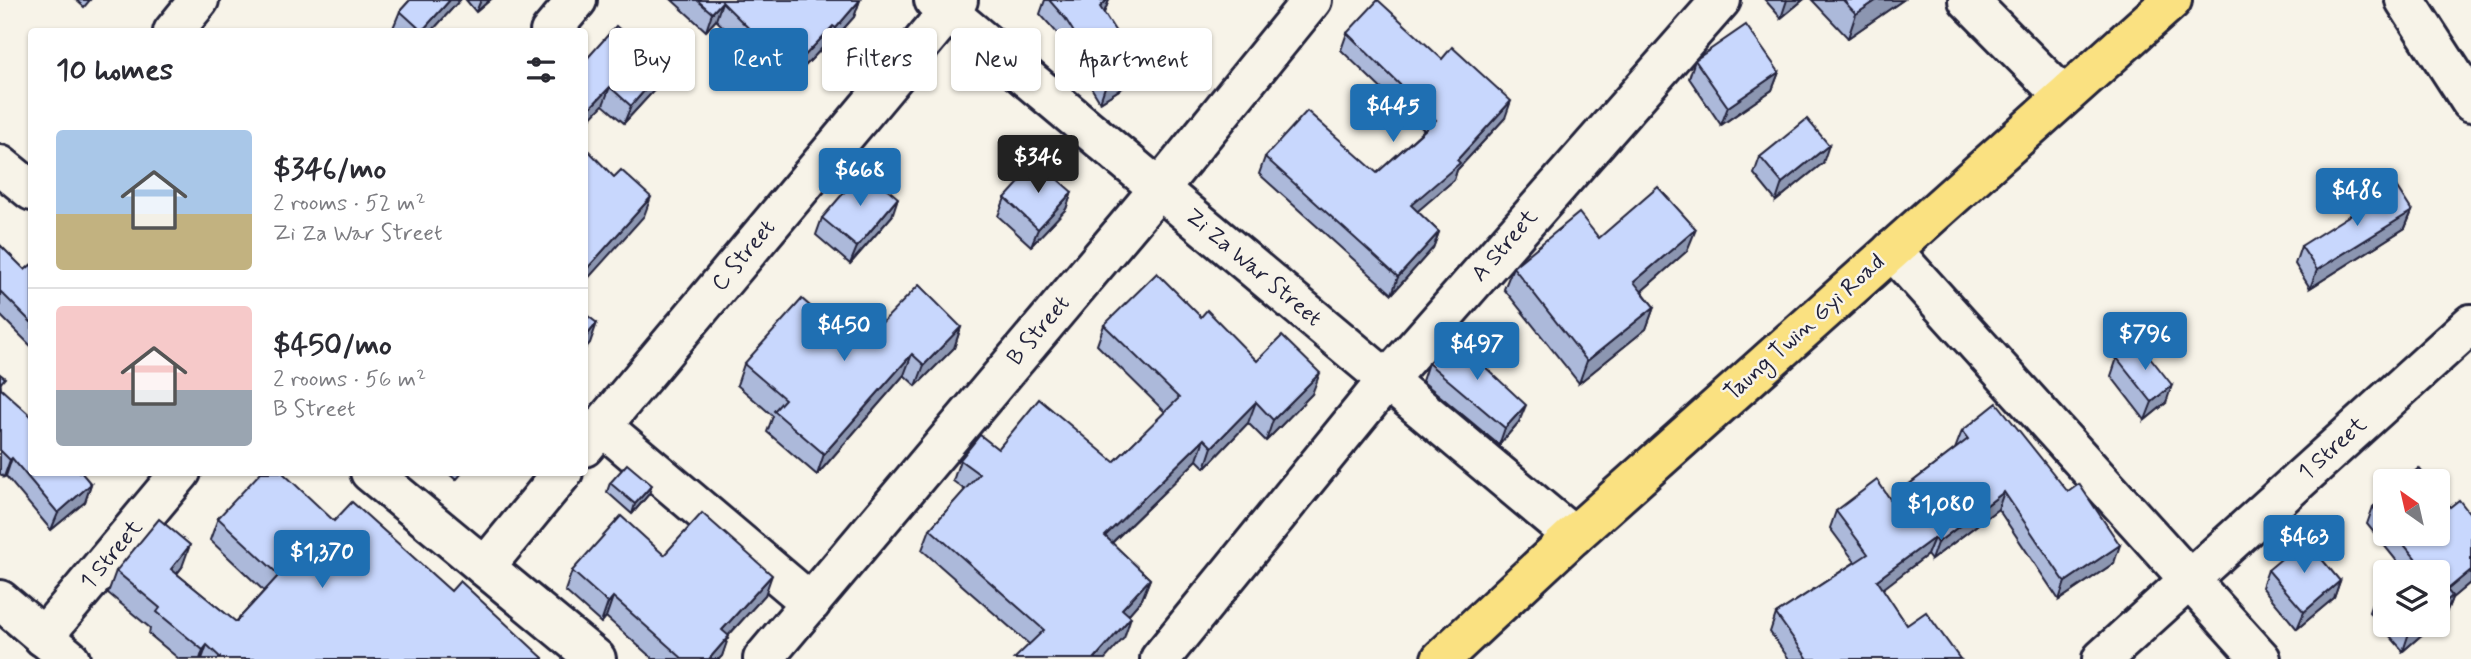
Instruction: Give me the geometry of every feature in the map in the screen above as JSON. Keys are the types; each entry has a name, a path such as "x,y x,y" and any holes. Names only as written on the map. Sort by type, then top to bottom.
{"highway":[{"name":"Taung Twin Gyi Road","path":"1441,659 1573,536 2062,95 2172,0"}],"street":[{"path":"176,28 199,0"},
{"path":"553,28 577,0"},
{"name":"B Street","path":"764,659 1159,189 1312,0"},
{"name":"A Street","path":"1160,659 1387,380 1721,0"},
{"path":"1968,0 2062,95"},
{"path":"2405,0 2471,102"},
{"name":"Zi Za War Street","path":"947,4 1159,189 1573,536"},
{"name":"C Street","path":"593,437 947,4"},
{"path":"0,165 28,188"},
{"path":"1892,250 2261,659"},
{"name":"1 Street","path":"2102,659 2471,324"},
{"path":"593,437 811,603"},
{"name":"1 Street","path":"57,648 178,476"},
{"path":"375,476 596,659"},
{"path":"485,567 560,476"},
{"path":"0,600 57,648"}],"building":[{"path":"410,0 450,0 425,28 419,28 400,11"},
{"path":"697,0 860,0 836,28 822,28 822,38 808,52 808,28 748,28 722,2 712,13"},
{"path":"1049,0 1107,0 1100,7 1113,28 1071,28"},
{"path":"1378,0 1442,59 1452,47 1511,101 1457,160 1460,163 1411,205 1439,232 1398,277 1265,157 1307,111 1377,173 1436,120 1347,33"},
{"path":"1843,0 1877,0 1856,14"},
{"path":"1746,25 1779,72 1728,107 1695,60"},
{"path":"609,34 609,88 588,110 588,58"},
{"path":"614,91 644,91 631,106"},
{"path":"1807,119 1829,145 1782,183 1760,157"},
{"path":"588,150 614,177 621,170 651,197 588,268"},
{"path":"1038,162 1072,192 1038,229 1005,198"},
{"path":"864,169 898,198 857,247 822,218"},
{"path":"2396,186 2412,211 2317,270 2301,246"},
{"path":"1658,187 1696,229 1634,282 1654,307 1587,361 1513,267 1579,213 1599,238"},
{"path":"0,245 25,270 28,267 28,319 0,291"},
{"path":"1157,273 1201,317 1207,310 1257,361 1282,336 1320,373 1273,420 1256,402 1212,447 1204,439 1105,536 1150,579 1122,609 1131,617 1094,659 1014,659 1044,630 930,529 979,474 960,460 980,435 998,449 1039,399 1114,462 1179,398 1104,325"},
{"path":"919,285 961,327 924,365 912,354 824,454 774,411 785,399 744,364 802,299 842,334 849,326 865,340"},
{"path":"588,316 597,323 588,334"},
{"path":"1453,337 1526,405 1505,428 1428,363"},
{"path":"2138,342 2172,385 2152,402 2117,358"},
{"path":"0,388 28,413 28,476 84,476 91,484 58,513 12,458 10,460 0,450"},
{"path":"1997,403 2068,492 2079,484 2120,545 2065,582 2004,492 1937,543 1934,538 1877,580 1907,625 1926,612 1960,659 1808,659 1776,614 1868,554 1836,511 1877,480 1890,499 1968,439 1962,431"},
{"path":"627,464 652,485 635,504 610,483"},
{"path":"257,476 286,476 334,521 352,502 451,591 460,581 543,658 222,659 207,645 203,650 157,612 160,608 116,571 159,519 190,545 171,569 236,622 279,575 218,518"},
{"path":"2459,500 2471,515 2471,570 2450,588 2450,560 2416,559 2405,546 2450,546 2450,507"},
{"path":"702,513 772,575 722,630 729,636 709,659 683,659 613,597 608,603 572,571 621,516 664,555"},
{"path":"2305,539 2340,581 2304,612 2268,570"}]}
